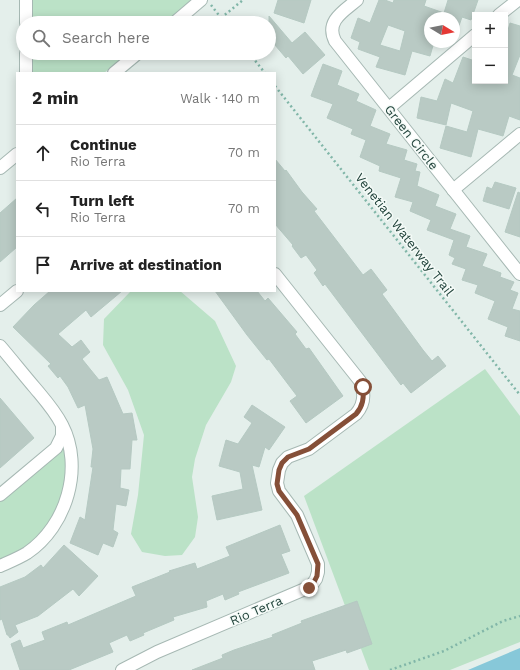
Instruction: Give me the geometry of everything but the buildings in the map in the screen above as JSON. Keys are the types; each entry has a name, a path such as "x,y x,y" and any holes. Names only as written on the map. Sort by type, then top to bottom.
{"street":[{"path":"26,0 26,16"},
{"path":"182,16 201,0"},
{"name":"Green Circle","path":"357,0 338,16 332,28 332,35 335,41 520,274"},
{"path":"504,12 518,0"},
{"path":"389,108 472,38"},
{"path":"26,60 26,72"},
{"path":"115,72 130,60"},
{"path":"453,190 520,134"},
{"path":"0,168 16,155"},
{"name":"Rio Terra","path":"122,670 157,652 305,590 313,584 316,579 318,564 297,515 279,491 277,484 279,470 282,463 288,457 309,449 356,414 360,410 363,400 363,387 360,381 276,275"},
{"path":"0,305 16,292"},
{"path":"0,346 49,404 62,423 69,442 72,460 71,481 64,504 54,526 38,544 20,557 0,566"},
{"path":"0,496 56,448 62,436 62,423"}],"path":[{"path":"207,0 220,16"},
{"path":"224,16 243,0"},
{"path":"255,60 264,72"},
{"name":"Venetian Waterway Trail","path":"276,87 520,395"},
{"path":"390,670 444,651 503,621 520,616"}],"green space":[{"path":"32,0 192,0 173,16 32,16"},
{"path":"32,60 120,60 105,72 32,72"},
{"path":"130,292 181,292 215,321 236,366 231,382 206,425 195,459 192,477 198,517 195,537 182,555 165,556 142,552 131,534 138,495 144,435 128,390 103,345 104,319"},
{"path":"485,369 520,416 520,642 450,670 369,670 304,496"},
{"path":"65,449 68,453 63,499 45,530 22,550 0,561 0,502 43,464"}],"water":[{"path":"520,648 520,670 468,670"}],"route":[{"path":"309,588 316,579 318,564 297,515 279,491 277,484 280,466 288,457 295,453 309,449 356,414 362,406 364,394 363,387"}]}
